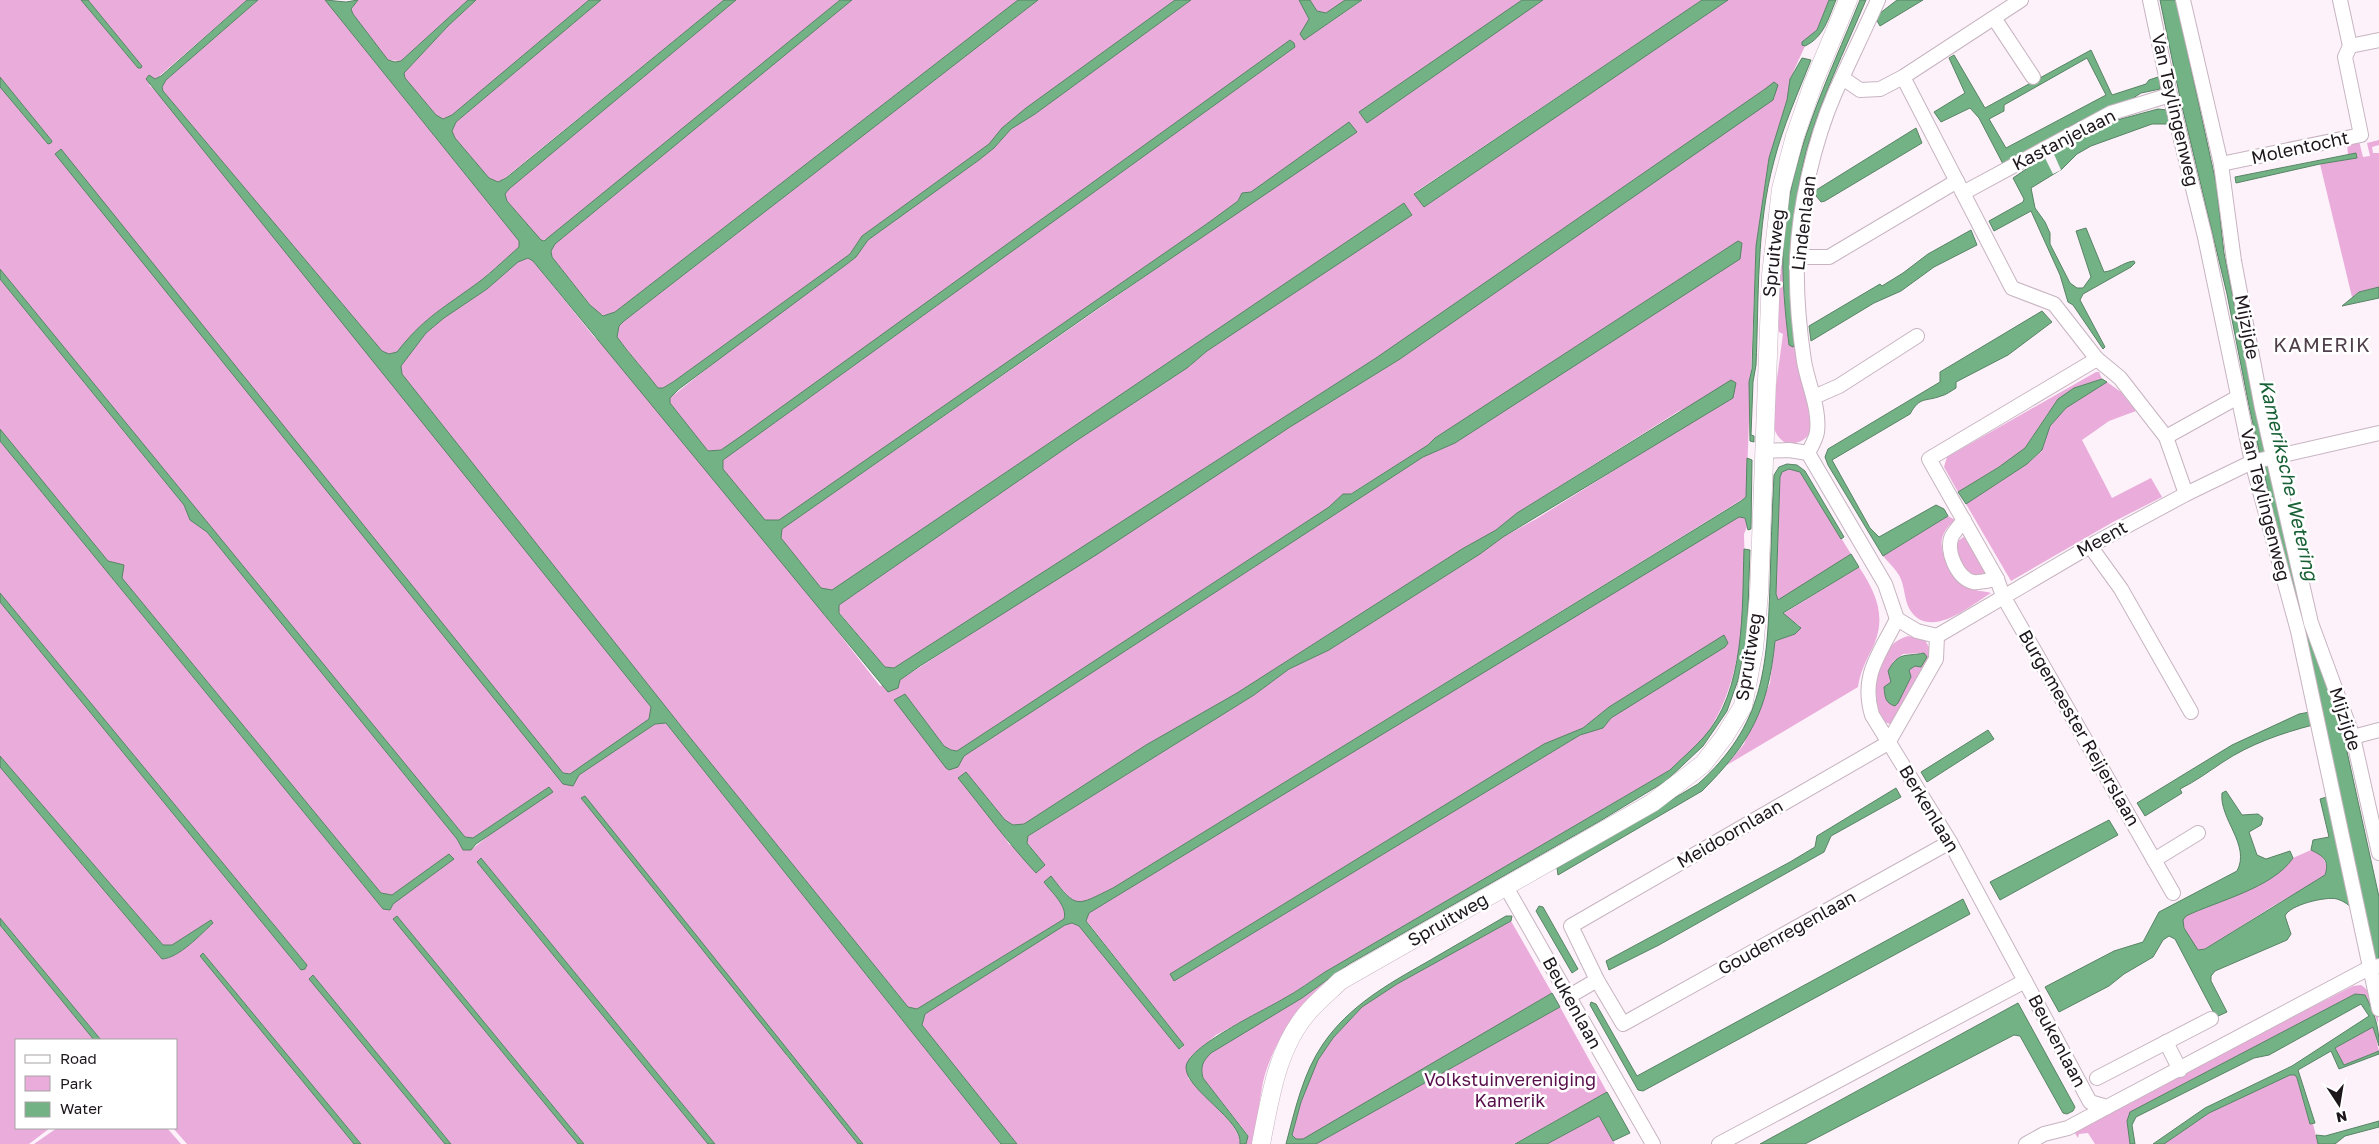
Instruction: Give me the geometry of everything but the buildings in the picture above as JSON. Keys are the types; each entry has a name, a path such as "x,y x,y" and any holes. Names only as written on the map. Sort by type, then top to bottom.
{"main road":[{"name":"Spruitweg","path":"1261,1144 1274,1076 1288,1045 1308,1012 1340,981 1652,803 1703,764 1724,737 1743,706 1754,649 1771,275 1781,189 1795,136 1813,84 1848,0"}],"street":[{"name":"Lindenlaan","path":"1808,453 1817,433 1814,397 1804,355 1798,311 1797,257 1803,202 1810,166 1835,93 1844,79 1878,0"},
{"path":"1844,79 1860,90 1880,89 1903,77 2021,0"},
{"name":"Van Teylingenweg","path":"2150,0 2170,95 2205,237 2238,397 2264,459 2314,708 2374,967 2379,1009"},
{"name":"Mijzijde","path":"2183,0 2221,164 2234,261 2262,408 2264,459 2311,623 2353,736 2379,853"},
{"name":"Molentocht","path":"2221,164 2361,135 2345,57 2350,46 2340,0"},
{"path":"1994,18 2032,77"},
{"path":"2350,46 2379,40"},
{"path":"1903,77 2012,288 2054,304 2097,359 2120,378 2166,437 2186,494"},
{"name":"Kastanjelaan","path":"1797,257 1829,258 1960,187 2112,113 2170,95"},
{"path":"1814,397 1839,386 1917,336"},
{"name":"Burgemeester Reijerslaan","path":"2097,359 1929,459 1996,579 2003,596 2173,893"},
{"path":"2166,437 2238,397"},
{"name":"Meent","path":"1938,636 2090,546 2186,494 2264,459 2379,433"},
{"path":"1764,451 1790,450 1808,453 1885,584 1897,619 1917,630 1938,636 1936,659 1888,743"},
{"path":"1964,520 1951,537 1951,554 1956,567 1963,576 1973,582 1996,579"},
{"path":"2090,546 2122,589 2191,712"},
{"path":"1888,743 1872,715 1867,688 1868,678 1897,619"},
{"path":"2353,736 2379,730"},
{"name":"Berkenlaan","path":"1888,743 1950,842 2025,982"},
{"name":"Meidoornlaan","path":"1597,980 1571,926 1888,743"},
{"path":"2154,860 2198,834"},
{"name":"Goudenregenlaan","path":"1597,980 1623,1024 1950,842"},
{"name":"Beukenlaan","path":"1506,887 1653,1144"},
{"path":"2026,1144 2044,1134 2068,1128 2374,967"},
{"path":"1568,997 1597,980"},
{"name":"Beukenlaan","path":"1719,1144 2025,982 2090,1102 2107,1107"},
{"path":"2097,1078 2211,1019"},
{"path":"2166,1042 2180,1070"}],"green space":[{"path":"0,0 81,0 138,68 142,66 88,0 247,0 149,85 164,99 651,707 650,719 570,774 563,773 61,149 573,786 579,775 655,724 666,723 1001,1144 863,1144 789,1052 786,1055 858,1144 715,1144 481,858 477,862 708,1144 584,1144 397,916 394,919 578,1144 451,1144 313,975 310,979 445,1144 361,1144 203,953 200,956 354,1144 187,1144 174,1129 178,1129 178,1039 100,1039 0,918 0,767 162,959 169,958 182,950 213,923 211,920 172,945 164,946 0,756 0,602 301,970 307,965 0,593 0,441 383,909 390,910 393,904 449,854 392,895 381,893 122,578 123,565 108,561 0,429 0,279 184,505 190,520 207,532 457,839 463,850 471,850 549,787 473,838 465,837 0,269 0,87 48,144 52,141 0,77"},
{"path":"258,0 325,0 519,241 519,247 478,282 423,323 397,352 389,354 382,351 163,91 162,87 166,80"},
{"path":"358,0 468,0 401,61 388,60 353,14 351,10"},
{"path":"476,0 589,0 452,115 443,119 436,115 405,78 404,73 448,26"},
{"path":"601,0 724,0 505,178 498,182 489,178 455,138 452,131 456,122"},
{"path":"736,0 840,0 549,238 541,241 507,201 505,194 509,189"},
{"path":"852,0 1018,0 615,312 607,316 597,313 552,257 551,251 555,244"},
{"path":"1038,0 1175,0 1026,108 989,144 862,236 850,254 673,382 663,388 658,388 617,337 619,326"},
{"path":"1191,0 1299,0 1309,19 1305,28 1304,40 1363,0 1522,0 1359,112 1367,123 1543,0 1702,0 1414,193 1424,207 1728,0 1829,0 1817,30 1802,45 1805,46 1790,79 1787,100 1769,158 1756,246 1746,497 1113,888 1090,900 1078,902 1073,900 1051,877 1044,882 1064,909 1064,919 917,1009 908,1007 684,730 402,374 401,366 426,333 444,318 487,289 518,262 528,258 533,261 798,581 880,686 900,680 1290,427 1400,359 1775,97 1765,89 1376,358 894,668 885,667 839,612 839,605 1076,441 1187,368 1207,351 1412,214 1404,203 832,590 821,588 781,538 782,529 1216,227 1349,122 1251,192 1242,193 1238,201 1208,223 779,520 765,520 723,469 723,460 1295,47 1294,43 1290,40 721,451 708,451 670,403 670,398 729,351 856,257 868,240 979,160 994,148 1011,129 1035,114","holes":["1738,241 1742,243 1739,259 1455,443 1423,457 964,756 958,767 894,700 905,694 944,746 957,751 1329,507 1343,495 1350,494 1428,445 1435,438","1735,395 1536,519 1503,537 1480,554 1329,650 1289,669 1254,695 1027,837 1027,842 1045,865 1009,844 999,828 958,778 966,772 1005,820 1013,825 1024,824 1146,745 1237,693 1462,549 1496,530 1517,513 1679,411"]},
{"path":"1310,0 1345,0 1326,14 1317,11"},
{"path":"2379,140 2379,145 2372,147 2373,153 2379,153 2379,287 2359,292 2352,297 2320,164 2357,158 2356,153 2348,155 2347,143 2359,141 2363,157 2370,156 2367,143"},
{"path":"1787,191 1791,192 1783,245 1784,296 1789,345 1792,313 1790,247 1797,192 1801,193 1794,246 1814,421 1811,431 1806,438 1799,442 1788,444 1776,434 1772,419 1773,386 1776,386 1783,334 1779,332 1776,308"},
{"path":"2099,372 2102,379 2074,388 2048,413 2025,448 2016,456 1958,492 1944,467 1947,457"},
{"path":"2107,382 2121,392 2136,411 2109,421 2082,440 2112,498 2151,478 2162,497 2113,522 2011,581 1966,504 2027,464 2042,451 2050,426 2066,408"},
{"path":"1789,469 1800,472 1851,554 1778,601 1776,594 1780,477 1782,472"},
{"path":"1739,516 1745,518 1747,527 1744,534 1743,612 1736,664 1729,689 1719,713 1702,740 1670,770 1325,972 1284,999 1216,1035 1190,1057 1188,1078 1228,1119 1235,1128 1240,1144 1017,1144 922,1025 925,1014 1065,925 1072,923 1079,926 1179,1049 1182,1048 1184,1045 1086,920 1089,913","holes":["1724,636 1611,718 1603,728 1580,735 1174,981 1170,974 1544,744 1583,728 1609,707"]},
{"path":"1948,516 1955,520 1945,531 1942,548 1950,568 1958,580 1968,588 1991,593 1950,618 1928,622 1918,619 1910,610 1900,577 1883,556"},
{"path":"1965,536 1988,575 1977,578 1964,567 1959,557 1957,546 1958,541"},
{"path":"1859,567 1875,596 1878,605 1879,625 1877,636 1862,671 1858,687 1727,765 1744,744 1770,683 1775,641 1795,634 1800,626 1783,614"},
{"path":"1908,636 1925,640 1931,651 1929,661 1895,722 1890,724 1881,719 1876,711 1874,688 1886,653 1891,646","holes":["1924,653 1915,666 1909,670 1898,703 1889,686 1893,662 1903,654"]},
{"path":"2311,850 2321,854 2328,868 2325,875 2205,949 2198,950 2195,947 2183,924 2182,920 2186,916 2258,886 2277,873 2293,858"},
{"path":"1511,921 1552,993 1303,1140 1296,1140 1292,1135 1301,1102 1318,1060 1333,1038 1362,1007 1397,984"},
{"path":"0,925 93,1039 15,1039 15,1129 49,1129 29,1144 0,1144"},
{"path":"1330,979 1298,1012 1280,1039 1263,1082 1253,1144 1246,1144 1248,1135 1203,1078 1201,1069 1203,1061 1211,1053"},
{"path":"2361,985 2374,1002 2378,1023 2374,1013 2355,994 2250,1050 2127,1121 2130,1144 2095,1144 2088,1133 2079,1134 2078,1138 2073,1130 2353,986"},
{"name":"Volkstuinvereniging Kamerik","path":"1560,1007 1607,1092 1514,1144 1316,1144"},
{"path":"2373,1026 2379,1051 2344,1065 2335,1048"},
{"path":"2290,1075 2295,1075 2297,1078 2310,1124 2313,1124 2318,1144 2164,1144 2209,1113"},
{"path":"1599,1116 1615,1144 1547,1144"},
{"path":"56,1129 168,1129 181,1144 34,1144"}],"water":[{"path":"81,0 88,0 142,66 141,68 138,68"},
{"path":"247,0 258,0 166,80 162,87 163,91 382,351 389,354 397,352 432,316 490,273 519,247 519,241 325,0 346,2 358,0 351,9 353,14 388,60 395,62 401,61 468,0 476,0 448,26 404,73 405,78 436,115 443,119 452,115 589,0 601,0 456,122 452,131 455,138 489,178 498,182 506,178 724,0 736,0 505,194 507,201 541,240 544,241 840,0 852,0 555,244 551,251 552,257 590,305 603,316 615,312 1018,0 1038,0 619,326 617,337 658,388 663,388 850,254 862,236 989,144 1002,128 1026,108 1175,0 1191,0 1035,114 1011,129 994,148 979,160 868,240 856,257 679,389 670,398 670,403 708,451 721,450 744,434 1290,40 1294,43 1295,47 723,460 723,469 765,520 779,520 1208,223 1238,201 1242,193 1251,192 1349,122 1357,132 1101,306 782,529 781,538 821,588 832,590 1404,203 1412,215 1207,351 1187,368 1076,441 839,605 839,613 885,667 894,668 1376,358 1774,82 1778,85 1773,100 1400,359 1290,427 1096,555 920,666 900,680 898,688 888,692 533,261 528,258 518,262 487,289 444,318 426,333 401,366 402,374 684,730 908,1007 917,1009 1064,919 1064,909 1044,882 1051,876 1066,895 1078,901 1084,901 1113,888 1741,501 1746,497 1747,458 1752,460 1751,529 1748,530 1745,518 1739,517 1089,913 1086,921 1184,1045 1179,1049 1079,926 1072,923 1065,925 925,1014 922,1025 1017,1144 1001,1144 666,723 655,724 579,775 573,786 563,784 55,154 61,149 563,773 570,774 649,719 651,707 146,79 149,75 155,79 161,76"},
{"path":"1299,0 1310,0 1317,11 1326,13 1345,0 1362,0 1304,40 1300,34 1309,19"},
{"path":"1522,0 1543,0 1367,123 1359,112"},
{"path":"1702,0 1728,0 1424,207 1414,194"},
{"path":"1829,0 1836,0 1825,27 1817,38 1805,46 1802,45 1802,42 1817,30"},
{"path":"1860,0 1866,0 1818,113 1801,176 1792,247 1791,271 1795,344 1793,347 1789,345 1783,283 1783,246 1786,214 1801,151 1811,120"},
{"path":"1897,0 1923,0 1880,26 1875,17"},
{"path":"2160,0 2176,0 2216,183 2224,253 2258,423 2306,628 2346,747 2379,897 2379,977 2250,411 2227,294 2180,98"},
{"path":"2091,50 2112,95 2146,84 2149,80 2161,76 2160,89 2141,93 2130,100 2078,122 2003,164 1979,118 1970,108 1941,122 1934,112 1965,93 1949,58 1954,55 1985,108","holes":["2087,58 2106,95 2006,148 1989,119 2004,111 2004,105"]},
{"path":"1802,58 1811,60 1778,148 1768,186 1764,211 1759,263 1756,365 1753,382 1751,435 1754,436 1754,442 1750,441 1749,382 1752,369 1756,246 1769,158 1787,100 1790,79"},
{"path":"0,77 52,141 51,143 48,144 0,87"},
{"path":"2158,109 2167,110 2172,124 2152,124 2091,146 2077,154 2062,169 2031,188 2035,208 2045,222 2050,233 2050,244 2070,283 2077,288 2083,288 2091,277 2076,231 2086,228 2104,272 2126,263 2134,261 2135,263 2083,294 2080,300 2105,347 2103,349 2073,305 2068,302 2060,275 2031,211 1994,231 1989,221 2023,202 2024,199 2013,178 2044,157 2106,123"},
{"path":"1916,128 1922,143 1825,201 1821,202 1813,192"},
{"path":"2356,153 2357,158 2320,164 2236,183 2235,177"},
{"path":"1971,230 1977,245 1934,267 1901,291 1874,303 1811,341 1809,326 1880,284 1882,286 1928,254"},
{"path":"1738,241 1742,243 1740,259 1455,443 1423,457 964,756 958,767 949,770 946,768 894,700 905,694 944,746 957,751 1329,507 1343,494 1351,494 1428,445 1435,438"},
{"path":"0,269 465,837 473,838 549,787 553,792 476,844 471,850 463,850 457,839 207,532 190,520 184,505 0,279"},
{"path":"2379,287 2379,298 2342,306 2359,292"},
{"path":"2042,311 2052,322 2008,355 1956,382 1956,388 1947,394 1923,400 1917,404 1910,414 1832,460 1870,528 1879,537 1936,505 1944,509 1948,516 1883,556 1828,465 1825,457 1828,449 1940,382 1940,372"},
{"path":"2102,379 2107,382 2066,408 2050,426 2042,450 2027,464 1966,504 1958,492 1999,467 2025,448 2058,399 2074,388"},
{"path":"1731,380 1736,383 1733,398 1503,537 1480,554 1329,650 1289,669 1254,695 1028,836 1027,843 1045,865 1036,873 958,778 966,772 1005,820 1013,825 1024,824 1146,745 1237,693 1462,549 1496,530 1517,513"},
{"path":"0,429 108,561 124,565 122,578 381,893 392,895 449,854 454,859 393,904 390,910 383,909 0,441"},
{"path":"1787,464 1797,465 1805,471 1844,537 1841,539 1800,472 1789,469 1782,472 1780,477 1776,594 1778,600 1851,554 1859,567 1783,613 1801,628 1795,634 1775,641 1768,687 1754,724 1733,757 1702,791 1558,875 1557,868 1698,784 1720,762 1737,740 1758,694 1763,669 1769,615 1774,475 1779,467"},
{"path":"1744,549 1750,550 1747,637 1738,680 1727,711 1703,746 1666,781 1600,821 1349,964 1302,998 1211,1053 1203,1064 1203,1078 1248,1136 1246,1144 1240,1144 1239,1135 1233,1125 1204,1096 1189,1077 1186,1068 1189,1059 1198,1050 1227,1030 1289,996 1325,972 1670,770 1703,738 1717,719 1727,697 1739,648"},
{"path":"0,593 307,965 305,969 301,970 0,602"},
{"path":"1724,635 1728,643 1725,647 1611,718 1603,728 1580,735 1174,981 1170,974 1544,744 1583,728 1609,707"},
{"path":"1924,653 1927,657 1921,667 1915,666 1909,670 1911,677 1898,703 1895,706 1889,703 1885,697 1884,687 1891,682 1888,671 1892,665 1903,656"},
{"path":"2310,712 2313,725 2266,740 2244,750 2180,789 2182,793 2145,816 2137,803 2232,745 2299,714"},
{"path":"1988,730 1994,739 1927,782 1921,772"},
{"path":"0,756 163,945 172,945 211,920 213,923 182,950 169,958 162,959 0,767"},
{"path":"1896,788 1901,797 1831,836 1824,852 1659,945 1609,970 1606,961 1790,862 1815,847 1817,836"},
{"path":"2226,791 2242,815 2258,814 2263,818 2261,825 2249,832 2257,855 2266,859 2290,851 2293,858 2272,878 2259,886 2186,916 2183,920 2184,928 2198,950 2205,949 2325,875 2326,862 2319,854 2311,850 2313,840 2329,837 2320,799 2330,796 2354,910 2342,901 2332,898 2308,902 2293,908 2285,916 2291,934 2287,940 2215,971 2211,976 2211,981 2227,1012 2216,1017 2175,939 2169,936 2163,940 2153,957 2124,974 2109,986 2059,1012 2045,987 2114,951 2143,942 2159,912 2237,871 2240,861 2238,842 2222,803 2222,793"},
{"path":"585,796 863,1144 858,1144 581,798"},
{"path":"2109,820 2118,835 2000,900 1990,882"},
{"path":"481,858 715,1144 708,1144 477,862"},
{"path":"1963,899 1970,914 1643,1091 1638,1090 1590,1005 1591,1002 1596,1004 1637,1076"},
{"path":"1539,906 1543,907 1578,969 1572,973 1536,911"},
{"path":"397,916 584,1144 578,1144 393,919"},
{"path":"1506,916 1512,916 1511,921 1397,984 1362,1007 1333,1038 1318,1060 1301,1102 1292,1135 1296,1139 1303,1139 1552,993 1560,1007 1316,1144 1286,1144 1305,1079 1316,1055 1333,1030 1370,997 1412,970"},
{"path":"0,918 100,1039 93,1039 0,925"},
{"path":"203,953 361,1144 354,1144 200,956"},
{"path":"313,975 451,1144 445,1144 309,979"},
{"path":"2355,994 2365,995 2368,1001 2377,1026 2379,1046 2373,1027 2335,1048 2344,1065 2379,1051 2379,1054 2339,1069 2331,1051 2298,1070 2315,1123 2310,1124 2297,1078 2295,1075 2290,1075 2209,1113 2164,1144 2153,1144 2205,1108 2292,1066 2369,1016 2361,1004 2269,1055 2254,1058 2136,1117 2132,1125 2135,1144 2130,1144 2127,1121 2130,1112"},
{"path":"2018,1003 2075,1107 2073,1111 2067,1114 2063,1113 2020,1036 2014,1035 1805,1144 1760,1144"},
{"path":"1607,1092 1630,1133 1613,1141 1599,1116 1547,1144 1515,1144"},
{"path":"2379,1121 2379,1127 2345,1136 2335,1144 2318,1144 2316,1135 2325,1136"}],"pier":[{"path":"2053,152 2061,170 2053,174 2044,156"}],"district":[{"name":"KAMERIK","path":"2322,345"}],"water label":[{"name":"Kameriksche Wetering","path":"2289,480"}]}
